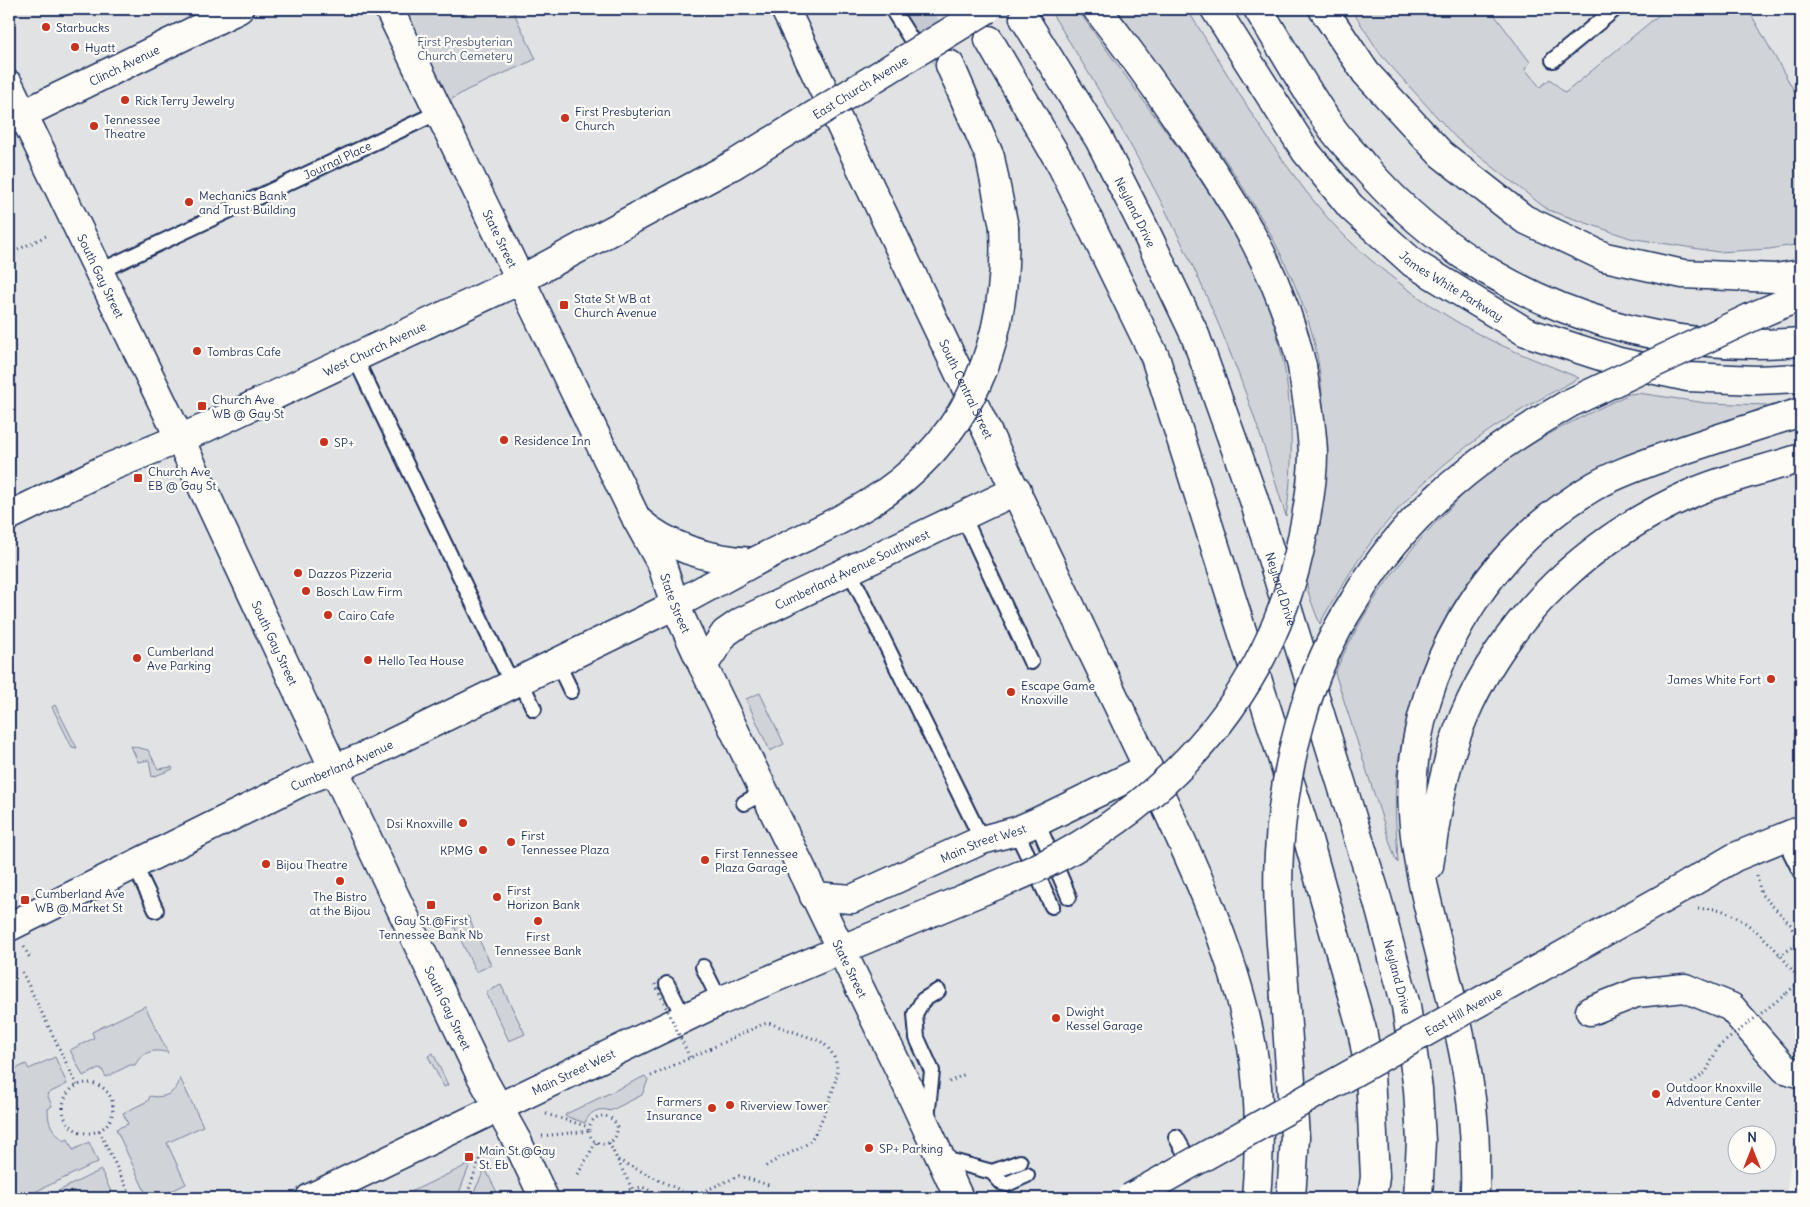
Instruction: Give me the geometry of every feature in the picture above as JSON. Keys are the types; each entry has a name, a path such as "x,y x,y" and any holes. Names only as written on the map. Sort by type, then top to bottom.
{"main road":[{"name":"Clinch Avenue","path":"16,118 239,9"},
{"name":"State Street","path":"389,9 637,520 662,565 675,605 703,666 754,797 814,896 959,1198"},
{"name":"South Central Street","path":"785,9 1017,490 1204,888 1242,1000 1252,1048 1257,1096 1259,1157 1256,1198"},
{"name":"East Church Avenue","path":"733,165 987,9"},
{"name":"Main Street West","path":"310,1198 720,1001 963,899 1081,845 1148,799 1169,779 1215,728 1260,662 1275,630 1290,589 1301,549 1309,502 1313,452 1302,366 1293,326 1252,233 1195,144 1131,52 1097,9"},
{"name":"James White Parkway","path":"1214,9 1306,152 1351,206 1413,263 1526,332 1619,362 1688,377 1756,380 1801,378"},
{"path":"1258,9 1334,131 1371,174 1403,208 1432,232 1486,271 1539,299 1592,319 1648,334 1711,344 1801,342"},
{"path":"1323,9 1366,73 1441,154 1524,219 1605,257 1683,274 1775,278 1801,274"},
{"name":"Neyland Drive","path":"1024,18 1099,139 1143,226 1195,335 1253,497 1378,902 1406,1006 1418,1089 1421,1141 1418,1198"},
{"path":"989,40 1062,166 1155,357 1307,836 1362,1030 1370,1074 1375,1177 1372,1198"},
{"name":"Cumberland Avenue","path":"9,927 299,783 363,757 675,605 868,504 902,480 931,453 954,426 976,388 996,333 1006,265 1004,227 990,157 950,65"},
{"name":"South Gay Street","path":"9,85 16,118 98,272 179,438 334,769 497,1107 525,1157 544,1198"},
{"name":"West Church Avenue","path":"9,516 103,470 205,428 520,280 733,165"},
{"path":"1291,1198 1295,1137 1285,998 1279,855 1286,785 1304,710 1318,670 1338,625 1382,559 1408,526 1441,493 1478,461 1526,428 1570,403 1754,316 1801,296"},
{"path":"1474,1198 1476,1143 1471,1094 1416,851 1413,808 1414,763 1421,722 1435,676 1457,628 1480,591 1516,546 1553,514 1594,487 1635,467 1801,412"},
{"path":"1426,895 1436,819 1448,763 1464,716 1484,676 1511,632 1547,592 1583,558 1613,535 1645,516 1692,493 1801,458"},
{"name":"Cumberland Avenue Southwest","path":"703,666 725,633 733,628 1017,490"},
{"path":"637,520 650,532 683,549 710,558 754,562"},
{"name":"Main Street West","path":"814,896 852,899 982,840 1026,827 1148,768"},
{"name":"East Hill Avenue","path":"1130,1198 1686,900 1735,857 1792,833"},
{"path":"1590,1011 1636,993 1685,988 1731,1007 1785,1069 1801,1074"}],"lane":[{"path":"892,9 919,52"},
{"path":"1553,60 1614,9"},
{"name":"Journal Place","path":"98,272 439,112"},
{"path":"355,358 516,682 534,709"},
{"path":"963,516 1031,662"},
{"path":"849,570 982,840"},
{"path":"557,662 571,691"},
{"path":"1026,827 1069,897"},
{"path":"1026,827 1052,906"},
{"path":"1792,833 1801,873"},
{"path":"134,864 156,910"},
{"path":"703,967 720,1001"},
{"path":"661,984 684,1018"},
{"path":"926,1127 932,1071 917,1038 915,1014 923,1000 938,991"},
{"path":"1176,1137 1191,1164"},
{"path":"941,1158 992,1172 1002,1184 1008,1184 1026,1175"},
{"path":"992,1172 1020,1162"}],"path":[{"path":"9,254 48,235"},
{"path":"1756,874 1761,894 1782,914 1800,943 1779,956"},
{"path":"1686,900 1719,909 1734,916 1762,936 1800,982 1718,1047 1706,1072 1692,1083"},
{"path":"22,972 78,1085"},
{"path":"661,984 691,1059"},
{"path":"651,1076 691,1059 756,1026 769,1023 820,1041 832,1054 837,1070 836,1078 816,1132 808,1143 779,1156 765,1167"},
{"path":"948,1082 965,1074"},
{"path":"88,1082 97,1084 110,1094 114,1111 106,1126 99,1131 78,1131 64,1117 64,1098 78,1085 88,1082"},
{"path":"546,1114 589,1129 596,1142"},
{"path":"589,1129 597,1116 610,1117 616,1123 618,1132 609,1143"},
{"path":"541,1136 589,1129"},
{"path":"99,1131 132,1198"},
{"path":"596,1142 609,1143"},
{"path":"578,1174 596,1142"},
{"path":"609,1143 632,1189"},
{"path":"466,1198 483,1149"},
{"path":"618,1160 692,1196"},
{"path":"688,1198 739,1176 772,1186"},
{"path":"623,1198 632,1189 642,1187 648,1189 657,1198"}],"shaded area":[{"path":"9,9 1801,9 1801,1132 1791,1163 1787,1198 9,1198"}],"green space":[{"name":"First Presbyterian Church Cemetery","path":"402,9 512,9 536,59 467,90 447,102"},
{"path":"1049,9 1077,9 1212,197 1252,268 1272,318 1279,342 1288,391 1291,467 1286,516 1239,375 1192,265 1125,135"},
{"path":"1117,9 1187,9 1288,167 1326,216 1355,246 1406,288 1459,323 1503,346 1579,378 1541,398 1506,420 1442,466 1387,522 1362,554 1320,624 1307,585 1309,568 1318,535 1325,475 1320,371 1309,323 1293,280 1273,239 1250,199 1198,121"},
{"path":"1351,9 1490,9 1530,62 1525,69 1540,87 1550,79 1565,93 1666,9 1748,9 1801,103 1801,244 1769,249 1718,252 1630,238 1548,210 1456,138 1381,55"},
{"path":"1638,393 1706,403 1767,405 1747,414 1642,449 1591,473 1546,502 1507,536 1473,575 1445,618 1423,665 1407,717 1396,783 1395,806 1398,863 1335,673 1346,650 1371,605 1400,564 1433,525 1480,479 1523,449 1558,429 1629,394"},
{"path":"760,693 784,744 770,751 746,699"},
{"path":"55,705 77,748 72,747 52,707"},
{"path":"131,746 148,750 158,769 172,767 173,769 152,777 149,760 138,762"},
{"path":"468,916 491,965 476,972 453,924"},
{"path":"501,985 525,1034 509,1041 486,992"},
{"path":"145,1006 168,1053 149,1052 141,1057 135,1065 130,1065 106,1077 101,1068 83,1076 70,1050 94,1038 92,1032"},
{"path":"433,1053 448,1085 444,1087 428,1056"},
{"path":"55,1057 67,1084 47,1094 52,1106 48,1109 50,1123 64,1141 68,1139 73,1150 89,1142 98,1162 22,1198 9,1198 9,1072 26,1064 29,1069"},
{"path":"645,1076 648,1080 642,1095 610,1111 595,1111 585,1123 565,1116 566,1114"},
{"path":"180,1078 203,1126 167,1143 186,1184 157,1198 148,1198 116,1129 128,1124 123,1113 148,1101 150,1096 160,1097 169,1094 176,1088"},
{"path":"470,1164 457,1198 398,1198 465,1166"},
{"path":"485,1169 500,1198 471,1198"},
{"path":"101,1170 114,1198 70,1198 66,1191 50,1198 44,1198"}],"tunnel":[{"path":"915,9 950,65"}],"place":[{"name":"Starbucks","path":"46,27"},
{"name":"Hyatt","path":"75,47"},
{"name":"Rick Terry Jewelry","path":"125,100"},
{"name":"First Presbyterian Church","path":"565,118"},
{"name":"Tennessee Theatre","path":"94,126"},
{"name":"Mechanics Bank and Trust Building","path":"189,202"},
{"name":"State St WB at Church Avenue","path":"564,305"},
{"name":"Tombras Cafe","path":"197,351"},
{"name":"Church Ave WB @ Gay St","path":"202,406"},
{"name":"Residence Inn","path":"504,440"},
{"name":"SP+","path":"324,442"},
{"name":"Church Ave EB @ Gay St","path":"138,478"},
{"name":"Dazzos Pizzeria","path":"298,573"},
{"name":"Bosch Law Firm","path":"306,591"},
{"name":"Cairo Cafe","path":"328,615"},
{"name":"Cumberland Ave Parking","path":"137,658"},
{"name":"Hello Tea House","path":"368,660"},
{"name":"James White Fort","path":"1771,679"},
{"name":"Escape Game Knoxville","path":"1011,692"},
{"name":"Dsi Knoxville","path":"463,823"},
{"name":"First Tennessee Plaza","path":"511,842"},
{"name":"KPMG","path":"483,850"},
{"name":"First Tennessee Plaza Garage","path":"705,860"},
{"name":"Bijou Theatre","path":"266,864"},
{"name":"The Bistro at the Bijou","path":"340,881"},
{"name":"First Horizon Bank","path":"497,897"},
{"name":"Cumberland Ave WB @ Market St","path":"25,900"},
{"name":"Gay St.@First Tennessee Bank Nb","path":"431,905"},
{"name":"First Tennessee Bank","path":"538,921"},
{"name":"Dwight Kessel Garage","path":"1056,1018"},
{"name":"Outdoor Knoxville Adventure Center","path":"1656,1094"},
{"name":"Riverview Tower","path":"730,1105"},
{"name":"Farmers Insurance","path":"712,1108"},
{"name":"SP+ Parking","path":"869,1148"},
{"name":"Main St.@Gay St. Eb","path":"469,1157"}]}
